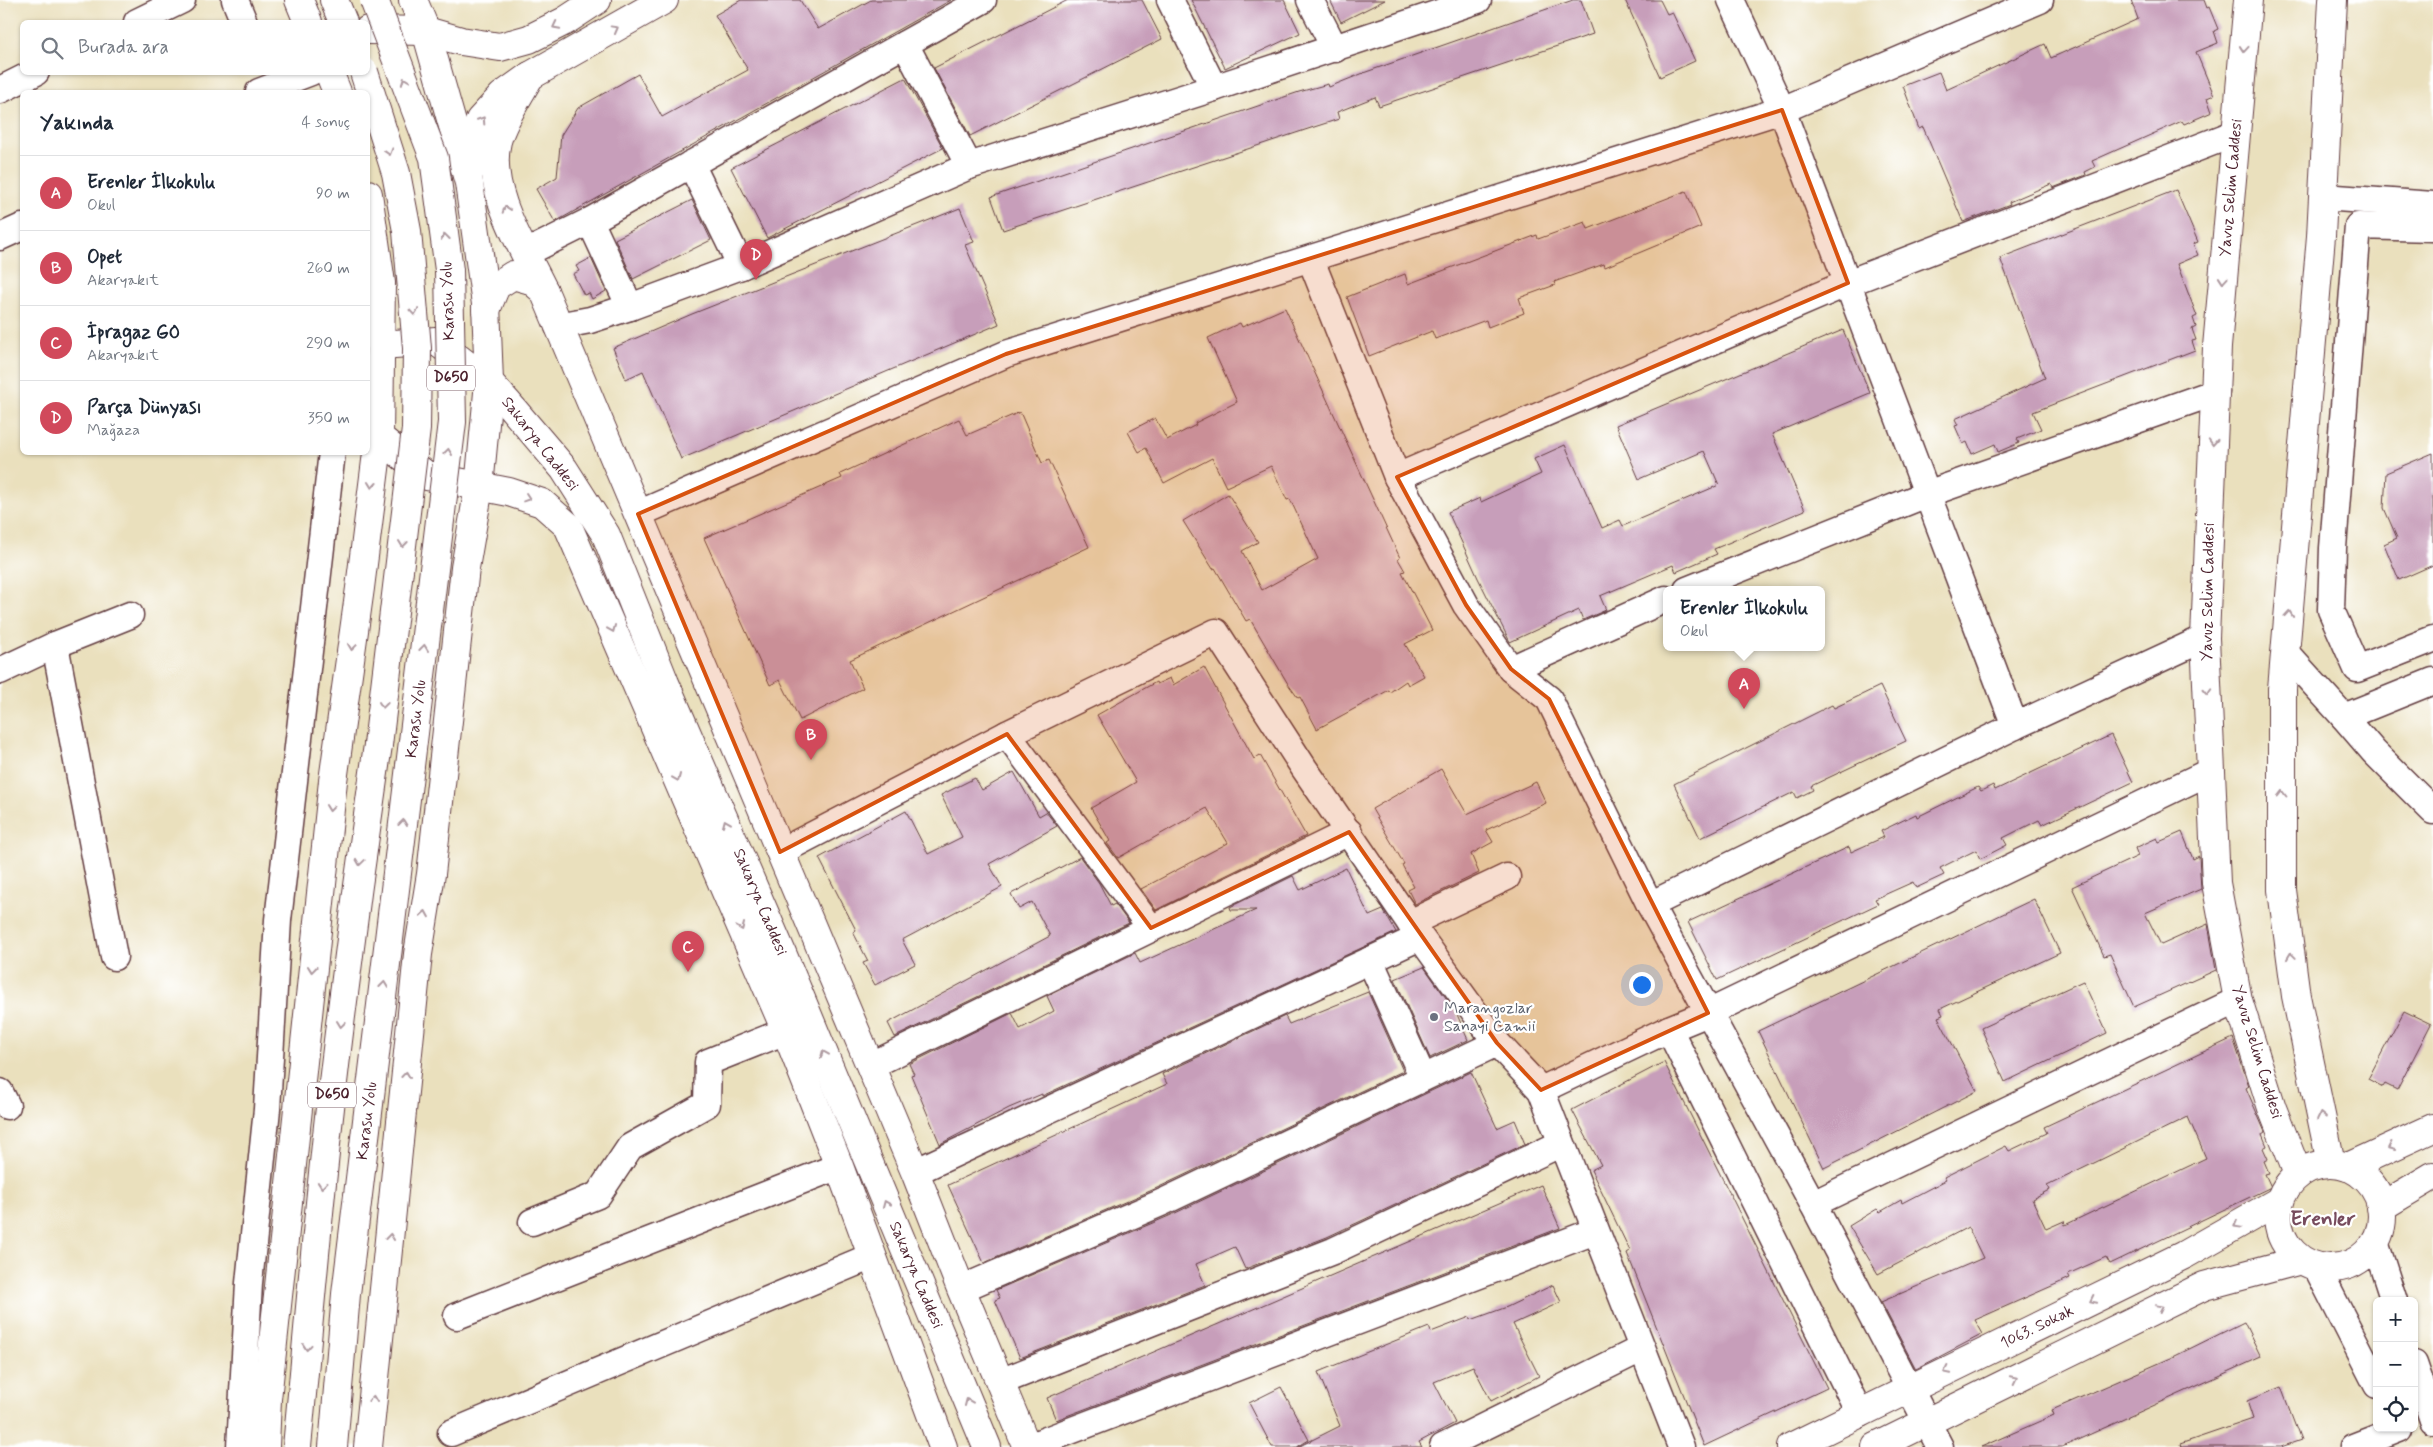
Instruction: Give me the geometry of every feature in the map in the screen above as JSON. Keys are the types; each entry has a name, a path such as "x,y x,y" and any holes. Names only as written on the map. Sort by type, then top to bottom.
{"main road":[{"path":"299,0 307,20"},
{"path":"334,0 342,20"},
{"name":"Karasu Yolu","path":"333,1447 346,1294 452,422 449,270 434,158 374,0"},
{"path":"368,1447 418,954 431,874 466,568 480,488 489,382 486,310 470,184 426,31 414,0"},
{"path":"370,30 426,31 461,41 500,46 529,39 565,21 597,0"},
{"path":"470,184 472,144 480,120 502,96 530,76 664,0"},
{"name":"Yavuz Selim Caddesi","path":"2248,0 2217,347 2205,638 2216,883 2238,1000 2272,1108 2298,1174"},
{"path":"2333,0 2323,197 2282,689 2282,890 2296,996 2340,1165"},
{"path":"330,75 336,90"},
{"name":"Karasu Yolu","path":"365,75 370,90"},
{"path":"530,76 498,141 494,167 499,189 513,230 544,292 638,514 915,1172 961,1289 1028,1447"},
{"name":"Karasu Yolu","path":"298,1447 330,1109 353,930 356,890 378,745 416,429 417,348 407,231 396,173 370,91"},
{"path":"265,1447 267,1399 333,781 379,437 381,283 370,208"},
{"path":"479,254 504,257 526,254"},
{"path":"486,310 496,286 513,274 531,280 544,292"},
{"name":"Sakarya Caddesi","path":"381,345 436,341 489,382 564,470 606,535 665,683 782,952 988,1447"},
{"name":"Sakarya Caddesi","path":"379,437 427,476 480,488 509,492 542,503 568,526 786,1031 839,1166 943,1447"},
{"path":"2340,1165 2364,1176 2375,1190 2381,1207 2381,1225 2375,1242 2363,1255 2349,1264 2333,1268 2309,1263 2288,1248 2280,1234 2277,1218 2279,1201 2286,1186 2298,1174 2313,1166 2340,1165 2433,1128"},
{"path":"2381,1207 2433,1176"},
{"name":"1063. Sokak","path":"1791,1447 2184,1255 2279,1201"},
{"path":"1885,1445 1927,1422 2204,1286 2309,1263"}],"street":[{"path":"141,20 182,0"},
{"path":"235,0 243,20"},
{"path":"526,254 590,221 983,0"},
{"path":"1170,0 1214,88"},
{"path":"1310,0 1334,48"},
{"path":"1731,0 1782,110 2014,726"},
{"path":"638,514 1006,354 1311,260 1782,110 2040,0"},
{"path":"558,326 590,320 630,307 741,266 969,166 1214,88 1463,2"},
{"path":"905,44 969,166"},
{"path":"0,90 30,75"},
{"path":"264,84 299,75"},
{"path":"1397,477 1848,283 2236,133"},
{"path":"691,164 741,266"},
{"path":"2323,197 2433,206"},
{"path":"590,221 630,307"},
{"path":"2433,228 2358,226 2333,548 2331,610 2357,669 2433,639"},
{"path":"0,237 20,228"},
{"path":"1311,260 1397,477 1466,605 1511,669 1549,699 1650,904 1813,1204 1940,1447"},
{"path":"1697,586 1927,494 2216,392"},
{"path":"240,1447 248,1283 267,1108 278,920 332,455"},
{"path":"1511,669 1663,601"},
{"path":"0,671 55,645 130,615"},
{"path":"780,852 1008,734 1216,632 1304,768 1415,930 1497,1043 1540,1090 1681,1447"},
{"path":"1650,904 2014,726 2205,638"},
{"path":"55,645 114,957"},
{"path":"2285,652 2374,752 2430,804"},
{"path":"2344,717 2433,681"},
{"path":"1008,734 1151,928"},
{"path":"1540,1090 1669,1028 1708,1013 2211,771"},
{"path":"870,1066 1349,832"},
{"path":"915,1172 1370,960 1415,930 1507,877"},
{"path":"1370,960 1423,1078"},
{"path":"1813,1204 2238,1000"},
{"path":"1669,1028 1860,1414"},
{"path":"532,1222 598,1195 630,1147 707,1104 708,1062 786,1031"},
{"path":"961,1289 1163,1202 1497,1043"},
{"path":"1000,1382 1333,1251 1560,1144"},
{"path":"457,1316 839,1166"},
{"path":"1028,1447 1595,1231"},
{"path":"2375,1242 2393,1297"},
{"path":"451,1433 872,1256"},
{"path":"2309,1263 2373,1379"},
{"path":"1443,1447 1641,1349"},
{"path":"2418,1376 2433,1420"},
{"path":"2353,1447 2389,1432"},
{"path":"2399,1432 2405,1447"}],"highlighted area":[{"path":"1782,110 1848,283 1397,477 1466,605 1511,669 1549,699 1708,1013 1541,1090 1497,1043 1349,832 1151,928 1007,734 780,852 638,514 1006,354"}],"building":[{"path":"741,0 800,0 818,29 871,0 951,0 555,222 536,189 557,177 561,135 578,108 638,74 662,117 748,70 715,15"},
{"path":"1068,0 1142,0 1162,39 970,136 934,68"},
{"path":"1191,0 1284,0 1300,33 1225,68"},
{"path":"1330,0 1385,0 1341,22"},
{"path":"1573,0 1581,0 1593,34 1379,106 1375,97 1337,112 1339,119 1003,230 991,197 1299,92 1328,84 1329,87 1366,72"},
{"path":"1625,0 1660,0 1667,14 1672,12 1695,61 1660,77"},
{"path":"2131,0 2204,0 2218,29 2214,31 2218,43 2196,52 2214,95 2207,98 2212,112 2184,124 2182,121 2092,161 2095,167 2085,172 2086,175 2053,188 2051,184 2009,202 2010,204 1963,222 1923,127 1919,129 1903,86 1939,72 1946,90 2045,44 2051,58 2138,19"},
{"path":"905,78 943,148 767,238 731,168"},
{"path":"2176,190 2198,242 2193,244 2198,255 2177,264 2197,316 2193,318 2196,327 2192,329 2196,340 2192,341 2195,350 2033,412 2041,429 2017,439 2019,443 1998,452 1995,444 1972,454 1967,442 1963,444 1955,426 1958,425 1955,419 2045,378 2000,258"},
{"path":"1686,191 1701,227 1605,267 1604,264 1554,282 1555,285 1519,298 1524,313 1488,327 1486,320 1435,339 1432,331 1369,356 1347,297 1405,274 1408,284 1537,235 1538,239 1585,222 1588,229"},
{"path":"692,200 711,240 633,279 615,239"},
{"path":"960,208 974,242 965,245 999,324 681,459 643,371 626,379 613,348 692,314"},
{"path":"591,258 606,291 592,299 589,293 584,295 573,274 579,271 576,266"},
{"path":"1285,308 1400,558 1398,559 1405,571 1402,572 1432,630 1405,644 1424,676 1408,685 1406,681 1390,692 1389,690 1317,729 1300,697 1298,698 1288,684 1250,619 1246,621 1215,568 1213,569 1183,521 1228,494 1258,542 1242,551 1262,590 1318,559 1290,499 1287,500 1271,466 1226,487 1212,458 1164,483 1146,448 1139,452 1128,432 1155,418 1167,440 1196,425 1195,423 1237,402 1208,338 1240,323 1242,327"},
{"path":"1843,330 1870,393 1772,434 1805,510 1714,549 1717,554 1676,572 1673,565 1600,596 1606,610 1583,620 1579,610 1510,642 1448,512 1480,498 1481,502 1541,474 1534,459 1565,445 1602,528 1620,520 1623,526 1719,485 1704,451 1639,479 1616,425"},
{"path":"1020,412 1042,463 1049,460 1089,547 850,660 863,688 800,720 780,680 770,685 704,538 842,478 840,474 959,419 967,435"},
{"path":"2433,453 2433,565 2399,580 2384,544 2397,538 2384,508 2386,473"},
{"path":"1204,667 1254,759 1260,755 1306,836 1156,910 1141,889 1228,843 1207,808 1118,858 1107,843 1110,841 1091,808 1136,782 1097,715 1156,682 1157,684 1170,678 1173,685"},
{"path":"1880,686 1906,741 1811,786 1813,790 1797,798 1794,792 1700,838 1674,784 1832,705 1834,708"},
{"path":"2111,735 2133,782 2042,825 2039,820 2003,838 2007,845 1980,859 1976,850 1940,868 1944,875 1916,888 1913,882 1875,899 1878,904 1717,980 1688,922 1849,847 1851,852 1884,837 1881,831 1916,814 1917,817 1978,787 1981,791 1993,785 1995,790"},
{"path":"1441,769 1467,814 1536,782 1546,803 1486,830 1493,842 1471,854 1479,873 1415,904 1408,890 1414,887 1402,865 1404,864 1372,809"},
{"path":"1014,772 1039,816 1046,812 1057,826 989,864 1002,887 902,940 915,964 875,985 863,963 868,961 853,932 856,930 819,858 906,811 928,854 962,837 941,795 975,778 982,790"},
{"path":"2182,832 2193,859 2199,856 2201,889 2145,913 2161,945 2208,924 2216,970 2134,1007 2110,954 2104,956 2072,887 2138,856 2135,848 2157,838 2159,842"},
{"path":"1080,857 1099,883 1111,906 1115,904 1129,923 895,1037 888,1023 1050,936 1032,902 1019,909 1011,894"},
{"path":"1346,868 1369,916 1383,910 1396,932 1042,1096 1042,1094 1009,1108 940,1144 911,1075 914,1074 909,1064 1012,1013 1020,1029 1054,1011 1047,996 1135,953 1140,963 1256,910 1231,910 1230,907 1293,876 1300,890"},
{"path":"2034,899 2060,953 1940,1009 1943,1015 1938,1017 1977,1091 1824,1168 1758,1031"},
{"name":"Marangozlar Sanayi Camii","path":"1424,967 1456,1012 1468,1040 1430,1058 1395,979"},
{"path":"2083,981 2107,1033 2005,1082 1981,1028"},
{"path":"1368,992 1403,1071 1157,1188 984,1263 948,1185 1167,1084 1162,1074 1285,1016 1289,1024"},
{"path":"2404,1011 2431,1024 2397,1090 2385,1084 2383,1087 2368,1079"},
{"path":"2233,1038 2249,1086 2246,1088 2265,1132 2262,1134 2267,1146 2263,1148 2268,1159 2264,1161 2269,1173 2265,1174 2271,1187 2110,1264 2106,1257 2068,1274 2070,1278 1975,1320 1983,1334 1916,1369 1881,1302 1983,1258 1968,1227 1878,1274 1849,1226 1877,1209 1880,1212 1901,1200 1902,1203 1946,1180 1944,1177 2006,1146 2009,1151 2047,1133 2044,1127","holes":["2188,1117 2206,1158 2065,1225 2064,1221 2046,1229 2032,1199 2049,1190 2047,1186"]},
{"path":"1664,1062 1827,1388 1704,1446 1627,1253 1630,1251 1591,1170 1601,1165 1572,1110"},
{"path":"1471,1072 1497,1128 1515,1120 1525,1144 1327,1237 1245,1269 1235,1247 1196,1264 1205,1285 1020,1358 995,1300 1000,1298 996,1290 1169,1216"},
{"path":"1541,1185 1560,1228 1056,1420 1047,1398"},
{"path":"1553,1285 1561,1302 1513,1324 1539,1376 1491,1401 1473,1366 1434,1382 1455,1423 1419,1442 1422,1447 1298,1447 1340,1426 1318,1372 1429,1327 1431,1332 1470,1317 1471,1320 1507,1307"},
{"path":"2244,1322 2261,1357 2062,1447 1981,1447 2054,1415 2052,1410 2171,1358"},
{"path":"1281,1387 1309,1440 1297,1447 1272,1447 1249,1403"},
{"path":"2281,1387 2301,1440 2281,1447 2181,1447 2180,1444 2253,1419 2247,1401"}],"place":[{"name":"Parça Dünyası","path":"756,280"},
{"name":"Erenler İlkokulu","path":"1744,709"},
{"name":"Opet","path":"811,760"},
{"name":"İpragaz GO","path":"688,972"},
{"name":"Marangozlar Sanayi Camii","path":"1434,1017"}],"district":[{"name":"Erenler","path":"2323,1219"}]}
